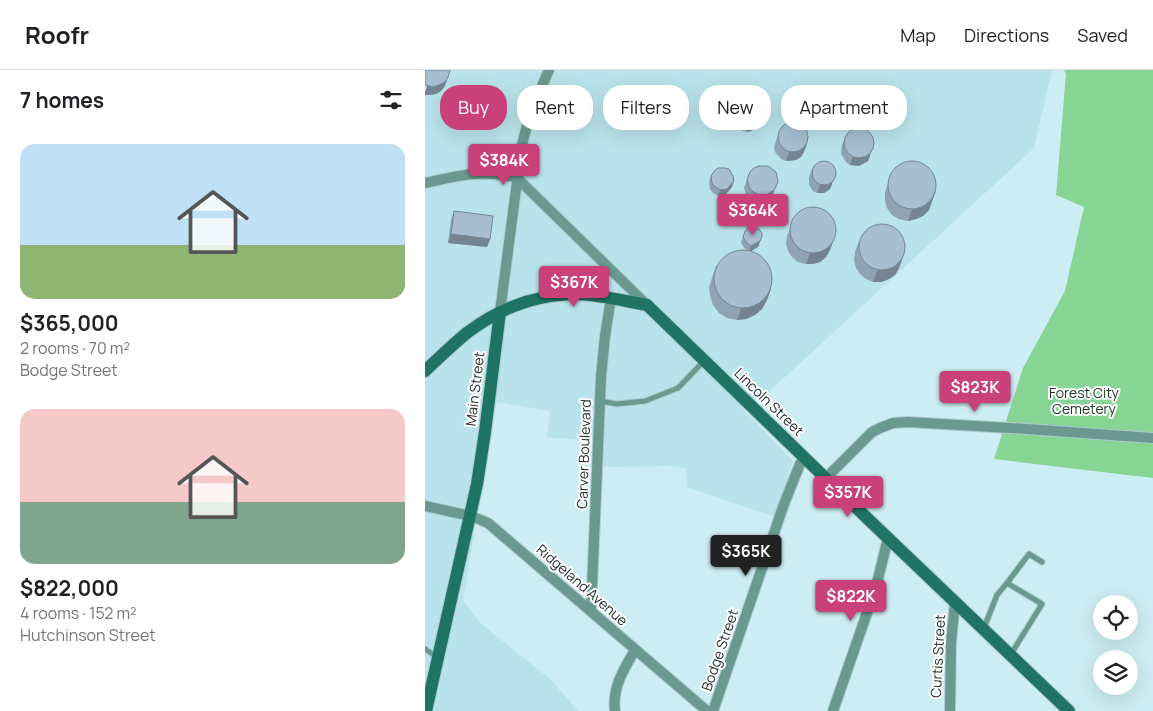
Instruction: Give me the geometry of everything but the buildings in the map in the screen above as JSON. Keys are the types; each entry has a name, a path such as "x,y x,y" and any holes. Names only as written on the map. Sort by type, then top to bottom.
{"main road":[{"path":"425,371 468,332 499,312 527,301 580,294 647,305"},
{"name":"Lincoln Street","path":"647,305 1069,711"},
{"name":"Main Street","path":"426,711 471,516 483,450 499,312"}],"street":[{"name":"Main Street","path":"499,312 521,151 526,127 549,70"},
{"path":"425,183 472,173 489,173 517,178"},
{"name":"Lincoln Street","path":"517,178 647,305"},
{"name":"Carver Boulevard","path":"591,611 600,401 605,336 611,298"},
{"path":"826,478 872,432 893,423 908,422 998,427 1153,438"},
{"name":"Bodge Street","path":"713,711 784,504 799,464 805,458"},
{"name":"Ridgeland Avenue","path":"425,506 471,516 488,523 707,711"},
{"path":"833,711 873,595 889,538"},
{"name":"Curtis Street","path":"949,711 951,643 955,602"},
{"path":"615,711 614,699 617,684 635,650"}],"lane":[{"path":"600,401 617,404 645,401 679,388 705,361"},
{"path":"983,629 997,596 1029,554 1042,562"},
{"path":"1007,583 1043,604 1011,655"},
{"path":"425,649 438,657"}],"shaded area":[{"path":"425,70 1052,70 1034,148 760,400 741,407 793,461 775,517 687,487 686,468 673,466 602,467 604,442 547,437 550,411 496,402 463,600 480,623 550,679 578,711 425,711"}],"green space":[{"name":"Forest City Cemetery","path":"1064,70 1153,70 1153,478 994,459 1023,368 1065,291 1084,207 1056,195 1066,74"}]}
